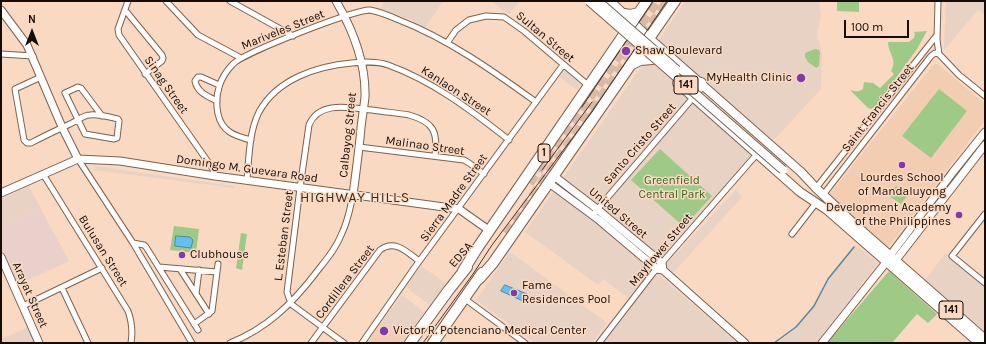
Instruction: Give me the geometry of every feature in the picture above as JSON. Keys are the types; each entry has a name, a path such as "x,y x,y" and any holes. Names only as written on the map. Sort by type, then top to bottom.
{"highway":[{"path":"597,1 628,29 632,35 645,43 680,74 702,84"},
{"name":"1","path":"464,271 648,1"},
{"name":"1","path":"479,279 493,263 554,182 630,65 675,1"},
{"path":"624,14 630,15 639,13"},
{"path":"630,65 640,60 652,60"},
{"name":"EDSA","path":"410,343 464,271 480,253 529,183"},
{"name":"EDSA","path":"433,343 479,279 497,249"}],"main road":[{"name":"141","path":"586,1 628,29 645,43 652,60 693,98 800,192 827,210"},
{"name":"141","path":"590,1 784,168 816,188"},
{"name":"141","path":"597,1 784,168 827,210 985,339"},
{"name":"141","path":"610,1 624,14 628,29"},
{"name":"141","path":"702,84 801,172 890,262 979,343"},
{"path":"700,104 703,96 711,92"}],"street":[{"name":"Sinag Street","path":"128,1 118,29 119,35 213,169 215,176"},
{"path":"166,1 198,35 241,58"},
{"path":"230,1 293,36"},
{"name":"Calbayog Street","path":"230,343 253,332 290,304 329,257 338,243 347,222 353,195 365,97 361,62 356,44 345,16 336,1"},
{"path":"938,1 937,45 939,54 959,74 985,96"},
{"path":"1,10 22,36 33,56 62,127 78,159 133,243 192,343"},
{"path":"125,10 163,58 162,61 145,74"},
{"name":"Mariveles Street","path":"251,140 237,137 227,131 219,117 217,101 219,85 229,68 241,58 280,41 345,16 368,10 375,11 409,24 447,44 493,71 536,102"},
{"name":"Sultan Street","path":"447,44 456,30 469,20 486,16 500,16 510,20 524,31 589,86"},
{"path":"280,41 284,31"},
{"name":"Saint Francis Street","path":"816,188 937,35"},
{"name":"Saint Francis Street","path":"823,195 931,56 935,53 939,54"},
{"path":"1,54 33,56"},
{"name":"Kanlaon Street","path":"247,180 251,140 258,116 263,106 286,84 300,76 320,68 361,62 387,64 417,77 461,104 509,140"},
{"name":"Sierra Madre Street","path":"362,343 419,261 459,209 563,65"},
{"path":"41,77 15,88 24,140 27,143 31,143 62,127 79,119 89,115 102,116 118,120 118,136 116,139 85,134 79,119 65,93 78,87 81,88 102,116"},
{"path":"217,101 202,94 196,86 195,81 198,77 201,77 219,85"},
{"name":"Santo Cristo Street","path":"595,212 693,98 702,84"},
{"name":"L. Esteban Street","path":"290,304 287,288 309,125 311,120 317,114 330,108 340,107 409,115 426,122 435,132 435,156"},
{"path":"890,262 961,162 985,132"},
{"path":"822,343 985,145"},
{"name":"Malinao Street","path":"359,147 464,160 484,174"},
{"name":"Mayflower Street","path":"599,343 757,154"},
{"name":"Domingo M. Guevara Road","path":"1,193 78,159 120,161 215,176 459,209 490,231"},
{"path":"961,162 967,167"},
{"name":"Bulusan Street","path":"43,174 128,310 132,320 131,343"},
{"name":"United Street","path":"554,182 595,212 661,267 745,343"},
{"path":"792,234 816,203"},
{"path":"985,214 952,256 985,283"},
{"path":"133,243 144,245 146,247 198,330"},
{"name":"Cordillera Street","path":"312,343 380,250 386,245 393,245 403,249 419,261"},
{"name":"Arayat Street","path":"1,257 40,343"},
{"path":"194,324 209,314 213,308 218,264"},
{"path":"159,266 217,272"},
{"path":"23,306 102,268"},
{"path":"180,269 209,314"},
{"path":"196,294 198,270"},
{"path":"62,288 88,343"},
{"path":"465,299 525,343"},
{"path":"290,304 344,343"}],"shaded area":[{"path":"384,1 443,1 425,28 410,19 381,9"},
{"path":"491,1 520,1 509,14"},
{"path":"685,1 819,1 821,15 817,35 822,53 821,89 774,140 716,93 658,41"},
{"path":"946,1 985,1 985,15 978,10 944,50"},
{"path":"646,60 649,60 754,155 628,298 603,279 598,285 525,232"},
{"name":"Lourdes School of Mandaluyong","path":"934,64 938,64 985,104 985,120 887,249 828,196"},
{"path":"564,69 580,85 577,90 559,77"},
{"path":"95,166 234,186 234,188 94,170"},
{"path":"29,186 41,209 1,227 1,199"},
{"path":"736,190 742,197 673,273 665,266"},
{"path":"41,209 69,261 17,285 1,249 1,227"},
{"path":"856,245 878,263 816,343 778,342 806,317 827,281"},
{"path":"510,252 607,323 592,343 535,343 476,300"},
{"path":"946,253 985,286 985,334 925,280"},
{"path":"421,266 446,283 430,305 406,287"},
{"path":"657,273 738,343 603,343"},
{"path":"402,295 424,312 405,340 381,323"},
{"name":"Victor R. Potenciano Medical Center","path":"381,323 405,340 402,343 367,343"},
{"path":"29,327 36,343 1,343 1,339"}],"green space":[{"path":"837,1 859,1 859,12 837,11"},
{"path":"927,31 917,49 875,107 871,109 868,108 850,90 862,90 864,82 873,83 880,88 894,74 891,71 893,67 893,60 888,42 909,42 914,38 914,32"},
{"path":"815,49 819,50 820,53 819,66 816,68 808,62 805,57 805,53"},
{"path":"939,89 967,111 931,158 902,136"},
{"name":"Greenfield Central Park","path":"660,149 712,196 684,227 631,180"},
{"path":"896,186 908,195 901,204 889,196"},
{"path":"174,226 199,229 196,253 170,250"},
{"path":"241,233 247,234 242,270 236,268"},
{"path":"889,271 937,314 928,323 917,314 892,343 827,343"}],"water":[{"path":"176,236 190,237 193,240 191,248 175,246"},
{"name":"Fame Residences Pool","path":"505,285 527,294 523,301 501,291"}],"waterway":[{"path":"774,343 796,327 814,306 828,279 854,247"}],"tunnel":[{"path":"529,183 657,1"},
{"path":"507,234 668,1"}],"tram line":[{"path":"582,107 653,1"},
{"path":"423,343 492,245 592,112 667,1"},
{"path":"542,170 592,102"}],"place":[{"name":"Shaw Boulevard","path":"626,51"},
{"name":"MyHealth Clinic","path":"801,78"},
{"name":"Lourdes School of Mandaluyong","path":"902,165"},
{"name":"Development Academy of the Philippines","path":"959,215"},
{"name":"Clubhouse","path":"182,255"},
{"name":"Fame Residences Pool","path":"514,293"},
{"name":"Victor R. Potenciano Medical Center","path":"384,331"}],"district":[{"name":"HIGHWAY HILLS","path":"355,198"}]}
